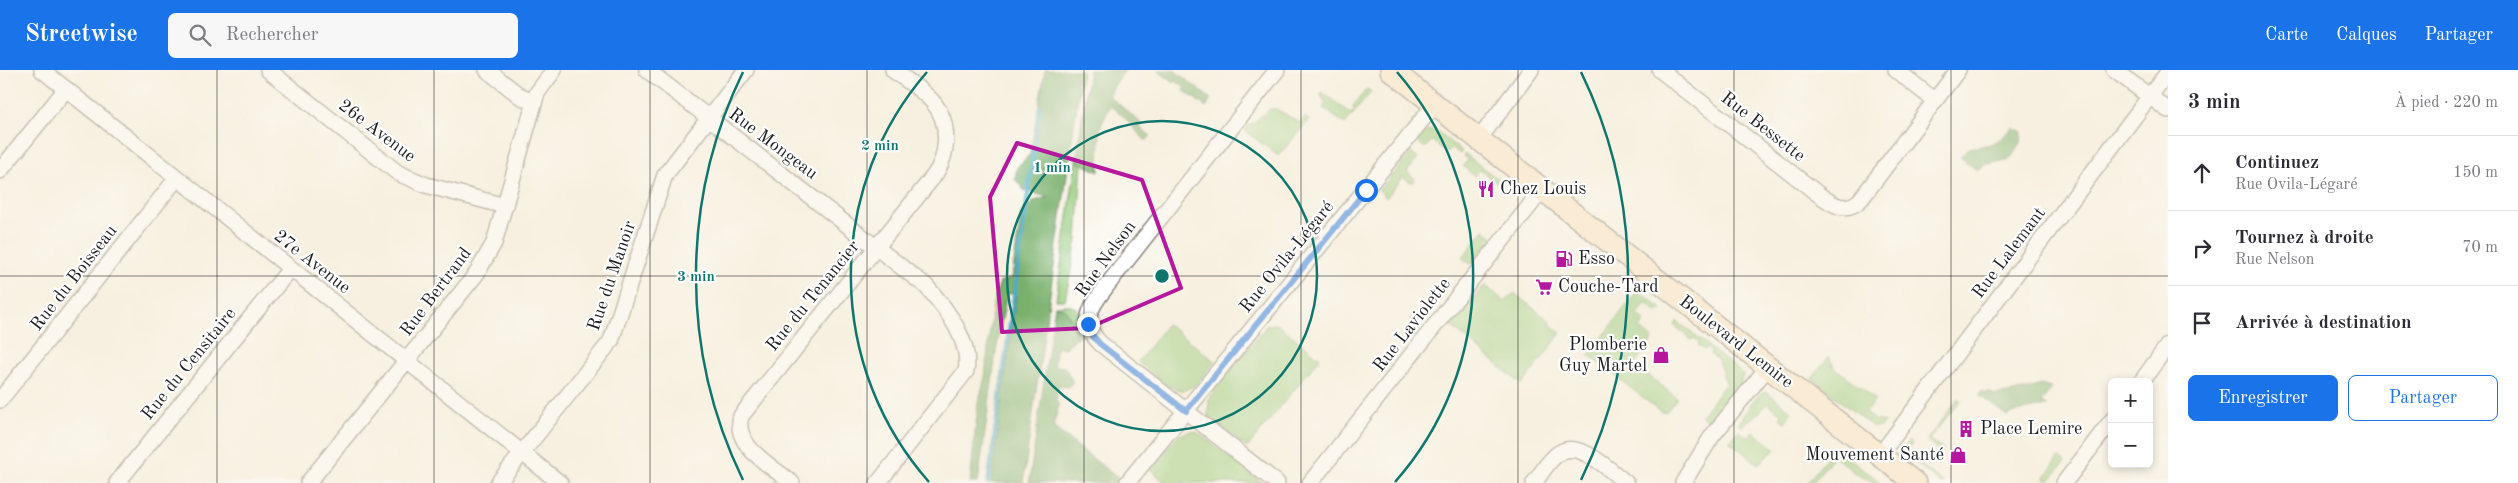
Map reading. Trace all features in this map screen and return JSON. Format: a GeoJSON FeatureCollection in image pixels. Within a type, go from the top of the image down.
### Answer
{"type":"FeatureCollection","features":[{"type":"Feature","properties":{"kind":"main road","name":"Boulevard Lemire"},"geometry":{"type":"LineString","coordinates":[[1391,70],[1915,483]]}},
{"type":"Feature","properties":{"kind":"street","name":"27e Avenue"},"geometry":{"type":"LineString","coordinates":[[42,70],[560,483]]}},
{"type":"Feature","properties":{"kind":"street","name":"26e Avenue"},"geometry":{"type":"LineString","coordinates":[[268,70],[398,173],[426,185],[505,206]]}},
{"type":"Feature","properties":{"kind":"street"},"geometry":{"type":"LineString","coordinates":[[486,70],[520,96],[534,103]]}},
{"type":"Feature","properties":{"kind":"street","name":"Rue Bertrand"},"geometry":{"type":"LineString","coordinates":[[308,483],[477,273],[494,243],[539,88],[554,70]]}},
{"type":"Feature","properties":{"kind":"street","name":"Rue Mongeau"},"geometry":{"type":"LineString","coordinates":[[647,70],[877,248]]}},
{"type":"Feature","properties":{"kind":"street","name":"Rue du Manoir"},"geometry":{"type":"LineString","coordinates":[[498,483],[613,337],[665,175],[746,70]]}},
{"type":"Feature","properties":{"kind":"street"},"geometry":{"type":"LineString","coordinates":[[877,248],[936,173],[946,146],[943,122],[936,105],[893,70]]}},
{"type":"Feature","properties":{"kind":"street","name":"Rue Nelson"},"geometry":{"type":"LineString","coordinates":[[1277,70],[1141,242],[1090,312],[1088,324],[1097,341],[1277,483]]}},
{"type":"Feature","properties":{"kind":"street"},"geometry":{"type":"LineString","coordinates":[[1479,138],[1531,70]]}},
{"type":"Feature","properties":{"kind":"street","name":"Rue Bessette"},"geometry":{"type":"LineString","coordinates":[[1660,70],[1818,194],[1839,207],[1846,208],[1861,199],[1934,100]]}},
{"type":"Feature","properties":{"kind":"street"},"geometry":{"type":"LineString","coordinates":[[1896,70],[1934,100],[1958,70]]}},
{"type":"Feature","properties":{"kind":"street"},"geometry":{"type":"LineString","coordinates":[[2114,70],[2168,110]]}},
{"type":"Feature","properties":{"kind":"street","name":"Rue Lalemant"},"geometry":{"type":"LineString","coordinates":[[1880,455],[2168,72]]}},
{"type":"Feature","properties":{"kind":"street"},"geometry":{"type":"LineString","coordinates":[[0,171],[66,89]]}},
{"type":"Feature","properties":{"kind":"street","name":"Rue Ovila-Légaré"},"geometry":{"type":"LineString","coordinates":[[1127,483],[1435,104]]}},
{"type":"Feature","properties":{"kind":"street","name":"Rue du Boisseau"},"geometry":{"type":"LineString","coordinates":[[0,400],[177,178]]}},
{"type":"Feature","properties":{"kind":"street","name":"Rue Laviolette"},"geometry":{"type":"LineString","coordinates":[[1310,483],[1543,189]]}},
{"type":"Feature","properties":{"kind":"street","name":"Rue du Tenancier"},"geometry":{"type":"LineString","coordinates":[[792,483],[747,446],[738,430],[741,416],[877,248],[926,286],[936,297],[963,340],[968,363],[963,376],[878,483]]}},
{"type":"Feature","properties":{"kind":"street","name":"Rue du Censitaire"},"geometry":{"type":"LineString","coordinates":[[117,483],[290,269]]}},
{"type":"Feature","properties":{"kind":"street"},"geometry":{"type":"LineString","coordinates":[[2144,378],[2168,346]]}},
{"type":"Feature","properties":{"kind":"street"},"geometry":{"type":"LineString","coordinates":[[1683,483],[1712,436],[1768,367]]}},
{"type":"Feature","properties":{"kind":"street"},"geometry":{"type":"LineString","coordinates":[[2064,483],[2110,423]]}},
{"type":"Feature","properties":{"kind":"street"},"geometry":{"type":"LineString","coordinates":[[1534,483],[1556,455],[1572,449],[1583,452],[1626,483]]}},
{"type":"Feature","properties":{"kind":"highlighted area"},"geometry":{"type":"Polygon","coordinates":[[[1017,143],[1142,180],[1181,288],[1088,328],[1002,332],[990,197],[1017,143]]]}},
{"type":"Feature","properties":{"kind":"green space"},"geometry":{"type":"Polygon","coordinates":[[[1045,70],[1082,70],[1023,483],[991,483],[1016,295],[1007,293],[997,346],[978,483],[970,483],[978,403],[985,377],[993,302],[1000,282],[1012,278],[1021,213],[1034,201],[1048,197],[1025,191],[1015,179],[1017,167],[1030,154],[1045,70]]]}},
{"type":"Feature","properties":{"kind":"green space"},"geometry":{"type":"Polygon","coordinates":[[[1089,70],[1125,70],[1108,95],[1140,122],[1141,129],[1151,136],[1146,141],[1121,114],[1110,106],[1100,128],[1099,172],[1076,161],[1089,70]]]}},
{"type":"Feature","properties":{"kind":"green space"},"geometry":{"type":"Polygon","coordinates":[[[1157,70],[1174,70],[1211,99],[1206,107],[1183,90],[1185,88],[1176,81],[1174,83],[1157,70]]]}},
{"type":"Feature","properties":{"kind":"green space"},"geometry":{"type":"Polygon","coordinates":[[[1367,89],[1371,92],[1345,124],[1323,108],[1326,103],[1321,96],[1322,92],[1351,114],[1355,109],[1352,107],[1367,89]]]}},
{"type":"Feature","properties":{"kind":"green space"},"geometry":{"type":"Polygon","coordinates":[[[1270,109],[1276,109],[1300,123],[1305,117],[1309,120],[1278,156],[1242,128],[1250,125],[1270,109]]]}},
{"type":"Feature","properties":{"kind":"green space"},"geometry":{"type":"Polygon","coordinates":[[[2013,127],[2022,132],[2021,143],[2010,159],[1984,165],[1978,171],[1960,157],[1968,148],[1988,145],[1998,140],[2013,127]]]}},
{"type":"Feature","properties":{"kind":"green space"},"geometry":{"type":"Polygon","coordinates":[[[1433,129],[1462,151],[1460,154],[1452,148],[1447,153],[1432,141],[1425,148],[1417,141],[1422,133],[1433,129]]]}},
{"type":"Feature","properties":{"kind":"green space"},"geometry":{"type":"Polygon","coordinates":[[[1411,153],[1418,158],[1407,172],[1415,179],[1412,183],[1403,177],[1386,198],[1379,190],[1411,153]]]}},
{"type":"Feature","properties":{"kind":"green space"},"geometry":{"type":"Polygon","coordinates":[[[1465,154],[1498,179],[1496,182],[1480,170],[1474,176],[1463,166],[1468,160],[1463,156],[1465,154]]]}},
{"type":"Feature","properties":{"kind":"green space"},"geometry":{"type":"Polygon","coordinates":[[[1076,161],[1082,164],[1077,239],[1065,300],[1056,300],[1076,161]]]}},
{"type":"Feature","properties":{"kind":"green space"},"geometry":{"type":"Polygon","coordinates":[[[1484,230],[1495,238],[1471,264],[1462,258],[1484,230]]]}},
{"type":"Feature","properties":{"kind":"green space"},"geometry":{"type":"Polygon","coordinates":[[[1485,285],[1505,302],[1514,293],[1551,322],[1550,324],[1561,333],[1522,385],[1450,325],[1485,285]]]}},
{"type":"Feature","properties":{"kind":"green space"},"geometry":{"type":"Polygon","coordinates":[[[1638,290],[1662,309],[1657,312],[1646,303],[1637,314],[1645,321],[1640,329],[1653,339],[1634,364],[1677,398],[1667,411],[1661,412],[1589,355],[1638,290]]]}},
{"type":"Feature","properties":{"kind":"green space"},"geometry":{"type":"Polygon","coordinates":[[[1068,305],[1078,309],[1081,335],[1076,338],[1074,326],[1055,306],[1068,305]]]}},
{"type":"Feature","properties":{"kind":"green space"},"geometry":{"type":"Polygon","coordinates":[[[1055,306],[1065,309],[1074,326],[1076,338],[1065,348],[1057,347],[1054,366],[1065,367],[1073,382],[1068,387],[1059,386],[1056,401],[1059,405],[1053,427],[1119,479],[1115,483],[1029,483],[1055,306]]]}},
{"type":"Feature","properties":{"kind":"green space"},"geometry":{"type":"Polygon","coordinates":[[[1677,321],[1743,374],[1739,388],[1711,424],[1701,416],[1726,383],[1718,360],[1710,354],[1711,352],[1707,348],[1705,350],[1698,345],[1699,342],[1694,338],[1692,340],[1675,326],[1677,321]]]}},
{"type":"Feature","properties":{"kind":"green space"},"geometry":{"type":"Polygon","coordinates":[[[1167,324],[1215,361],[1196,385],[1183,391],[1167,386],[1138,362],[1167,324]]]}},
{"type":"Feature","properties":{"kind":"green space"},"geometry":{"type":"Polygon","coordinates":[[[1277,324],[1320,358],[1247,448],[1208,416],[1209,397],[1267,325],[1277,324]]]}},
{"type":"Feature","properties":{"kind":"green space"},"geometry":{"type":"Polygon","coordinates":[[[1829,356],[1834,367],[1875,399],[1865,413],[1874,420],[1885,422],[1881,427],[1873,427],[1812,379],[1829,356]]]}},
{"type":"Feature","properties":{"kind":"green space"},"geometry":{"type":"Polygon","coordinates":[[[2040,385],[2052,388],[2041,402],[2047,406],[2007,416],[1979,395],[1982,391],[1986,394],[1988,391],[1995,395],[2026,390],[2040,385]]]}},
{"type":"Feature","properties":{"kind":"green space"},"geometry":{"type":"Polygon","coordinates":[[[1767,392],[1792,412],[1785,422],[1780,418],[1782,414],[1767,403],[1756,416],[1741,427],[1738,424],[1753,401],[1756,397],[1767,392]]]}},
{"type":"Feature","properties":{"kind":"green space"},"geometry":{"type":"Polygon","coordinates":[[[1958,399],[1961,400],[1929,439],[1943,450],[1941,453],[1927,441],[1958,399]]]}},
{"type":"Feature","properties":{"kind":"green space"},"geometry":{"type":"Polygon","coordinates":[[[1191,431],[1197,432],[1263,483],[1166,483],[1150,469],[1177,436],[1191,431]]]}},
{"type":"Feature","properties":{"kind":"green space"},"geometry":{"type":"Polygon","coordinates":[[[1738,431],[1748,437],[1753,432],[1776,449],[1758,464],[1729,441],[1738,431]]]}},
{"type":"Feature","properties":{"kind":"green space"},"geometry":{"type":"Polygon","coordinates":[[[1909,441],[1912,444],[1908,450],[1911,455],[1915,451],[1920,464],[1944,483],[1940,483],[1904,453],[1909,441]]]}},
{"type":"Feature","properties":{"kind":"green space"},"geometry":{"type":"Polygon","coordinates":[[[1835,447],[1879,481],[1876,483],[1856,474],[1834,456],[1812,483],[1807,483],[1835,447]]]}},
{"type":"Feature","properties":{"kind":"green space"},"geometry":{"type":"Polygon","coordinates":[[[2059,457],[2065,462],[2049,482],[2044,478],[2059,457]]]}},
{"type":"Feature","properties":{"kind":"waterway"},"geometry":{"type":"LineString","coordinates":[[988,483],[1040,106]]}},
{"type":"Feature","properties":{"kind":"place","name":"Chez Louis"},"geometry":{"type":"Point","coordinates":[1486,189]}},
{"type":"Feature","properties":{"kind":"place","name":"Esso"},"geometry":{"type":"Point","coordinates":[1564,259]}},
{"type":"Feature","properties":{"kind":"place","name":"Couche-Tard"},"geometry":{"type":"Point","coordinates":[1544,287]}},
{"type":"Feature","properties":{"kind":"place","name":"Plomberie Guy Martel"},"geometry":{"type":"Point","coordinates":[1661,355]}},
{"type":"Feature","properties":{"kind":"place","name":"Place Lemire"},"geometry":{"type":"Point","coordinates":[1966,429]}},
{"type":"Feature","properties":{"kind":"place","name":"Mouvement Santé"},"geometry":{"type":"Point","coordinates":[1958,455]}},
{"type":"Feature","properties":{"kind":"route"},"geometry":{"type":"LineString","coordinates":[[1088,324],[1092,335],[1100,344],[1186,411],[1366,190]]}}]}
